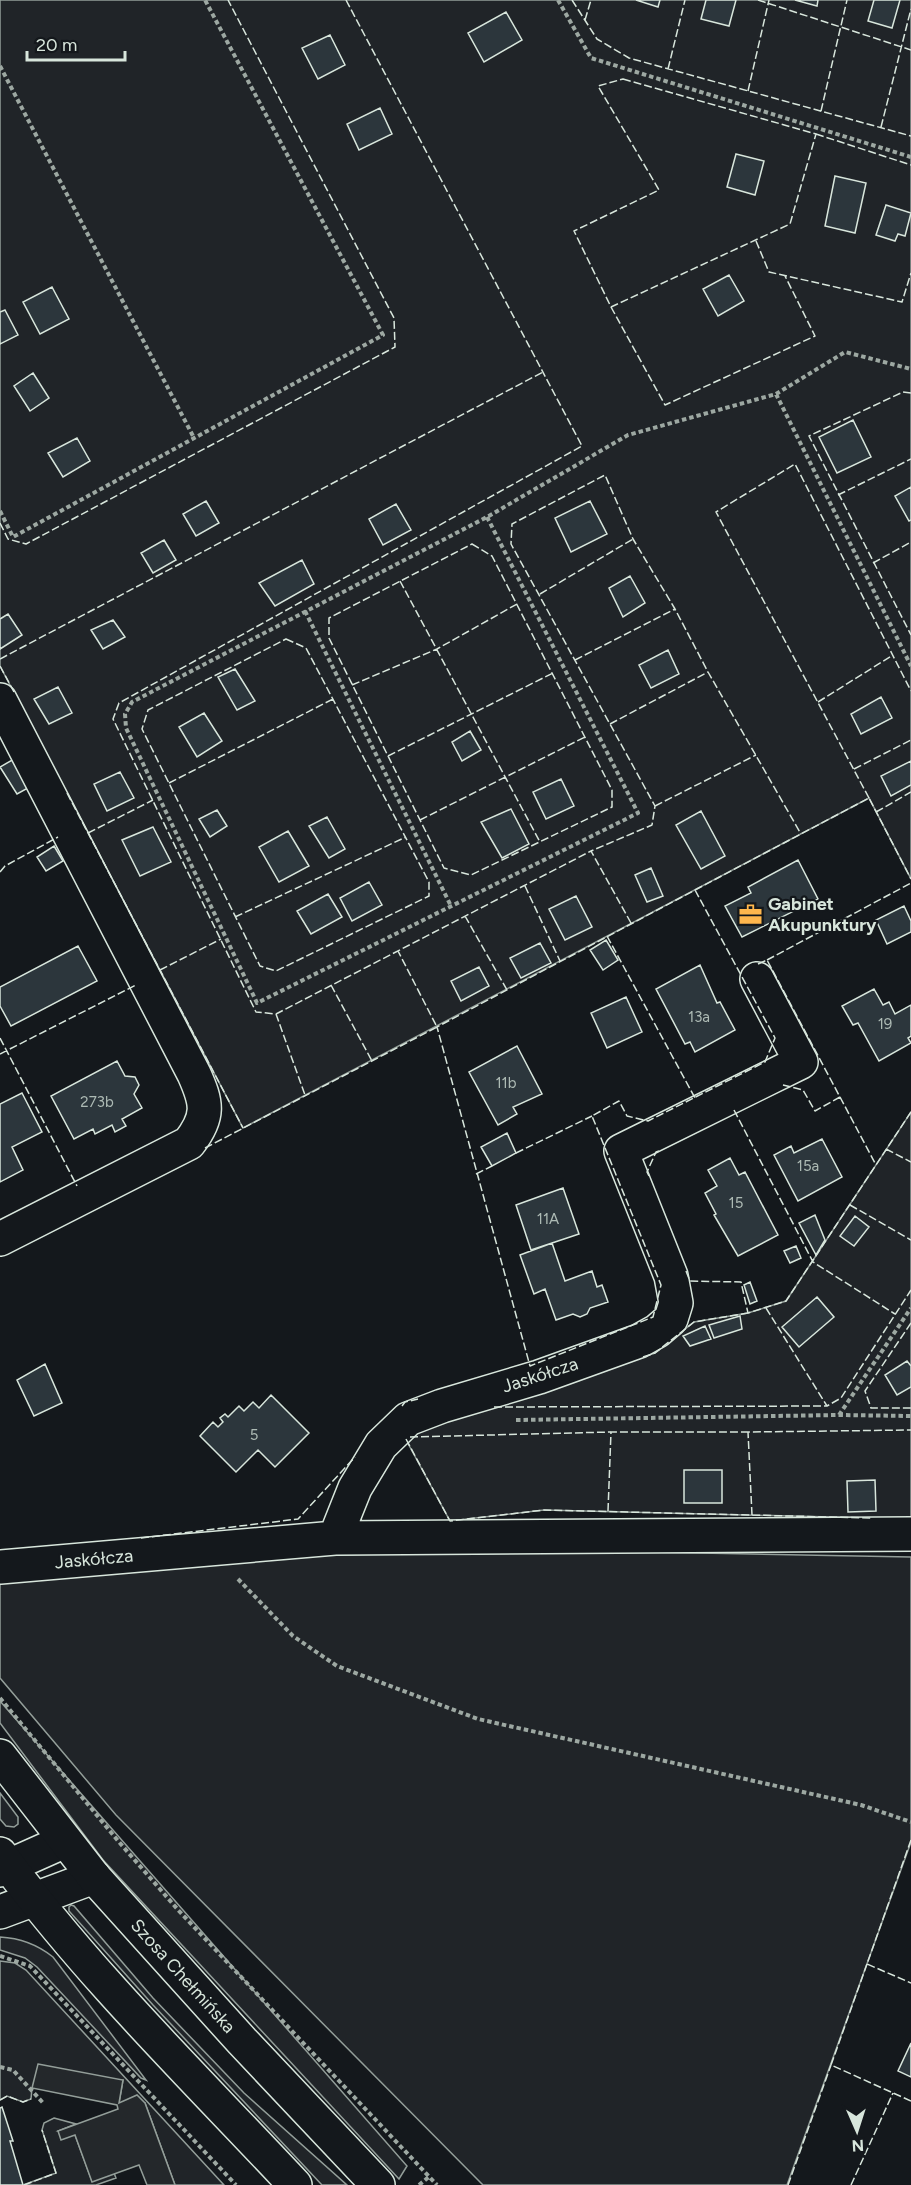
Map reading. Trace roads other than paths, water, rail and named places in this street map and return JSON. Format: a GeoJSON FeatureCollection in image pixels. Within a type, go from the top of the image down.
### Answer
{"type":"FeatureCollection","features":[{"type":"Feature","properties":{"kind":"street"},"geometry":{"type":"LineString","coordinates":[[0,700],[204,1096],[204,1114],[198,1131],[189,1143],[0,1239]]}},
{"type":"Feature","properties":{"kind":"street","name":"Jaskółcza"},"geometry":{"type":"LineString","coordinates":[[0,1567],[334,1538],[355,1488],[381,1445],[408,1419],[442,1406],[539,1377],[639,1341],[657,1331],[671,1319],[676,1303],[671,1276],[621,1151],[801,1062],[756,979]]}},
{"type":"Feature","properties":{"kind":"street"},"geometry":{"type":"LineString","coordinates":[[334,1538],[911,1534]]}},
{"type":"Feature","properties":{"kind":"street","name":"Szosa Chełmińska"},"geometry":{"type":"LineString","coordinates":[[0,1756],[94,1877],[204,2000],[378,2185]]}},
{"type":"Feature","properties":{"kind":"street"},"geometry":{"type":"LineString","coordinates":[[65,1841],[3,1863],[134,2014],[295,2185]]}},
{"type":"Feature","properties":{"kind":"street"},"geometry":{"type":"LineString","coordinates":[[0,1912],[94,1877]]}},
{"type":"Feature","properties":{"kind":"place","name":"Gabinet Akupunktury"},"geometry":{"type":"Point","coordinates":[750,914]}}]}
